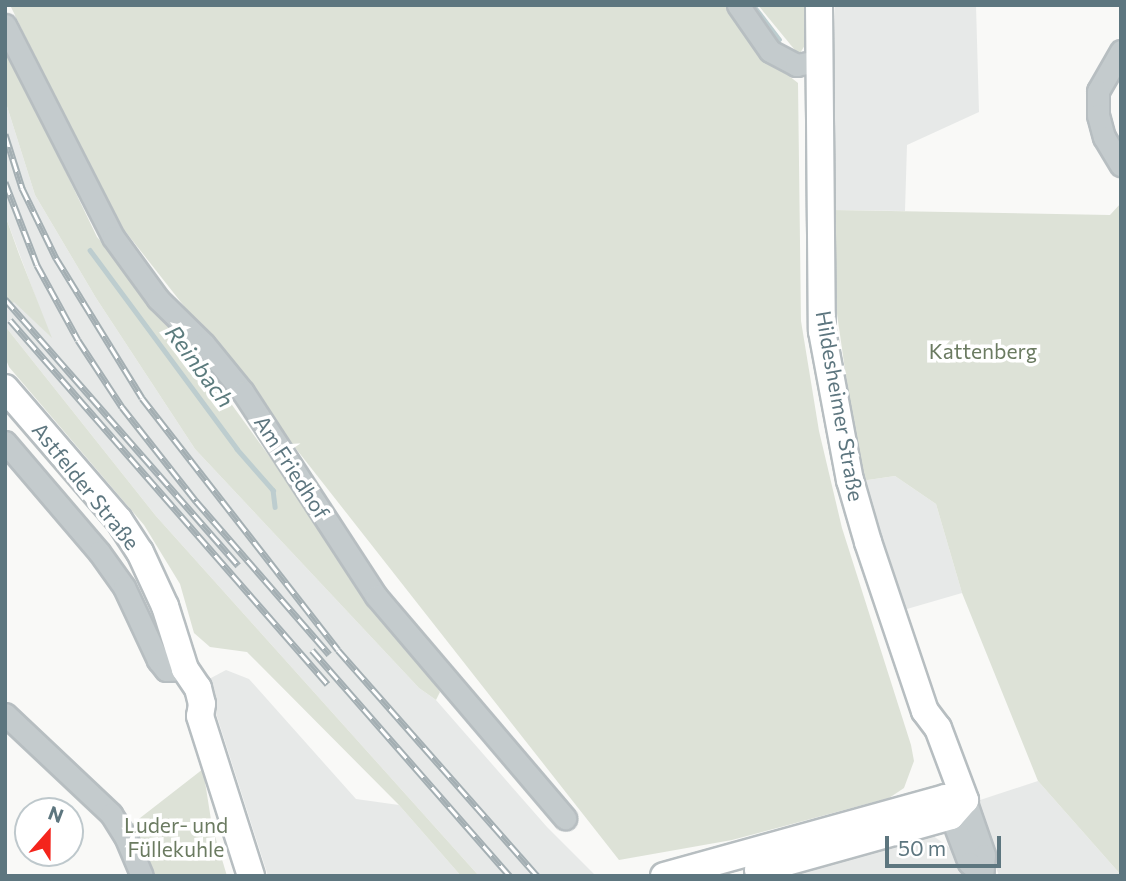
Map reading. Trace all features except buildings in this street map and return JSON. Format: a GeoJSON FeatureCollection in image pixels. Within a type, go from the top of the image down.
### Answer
{"type":"FeatureCollection","features":[{"type":"Feature","properties":{"kind":"main road","name":"Hildesheimer Straße"},"geometry":{"type":"LineString","coordinates":[[819,5],[822,331],[850,480],[925,711],[924,731],[954,805]]}},
{"type":"Feature","properties":{"kind":"main road","name":"Astfelder Straße"},"geometry":{"type":"LineString","coordinates":[[5,388],[119,520],[140,552],[165,606],[184,669],[188,708],[200,716],[251,876]]}},
{"type":"Feature","properties":{"kind":"main road"},"geometry":{"type":"LineString","coordinates":[[664,876],[954,805]]}},
{"type":"Feature","properties":{"kind":"main road"},"geometry":{"type":"LineString","coordinates":[[736,876],[954,805]]}},
{"type":"Feature","properties":{"kind":"street"},"geometry":{"type":"LineString","coordinates":[[738,5],[771,51],[796,65],[819,61]]}},
{"type":"Feature","properties":{"kind":"street","name":"Am Friedhof"},"geometry":{"type":"LineString","coordinates":[[5,25],[113,237],[158,299],[204,344],[243,392],[376,596],[565,818]]}},
{"type":"Feature","properties":{"kind":"street"},"geometry":{"type":"LineString","coordinates":[[1121,51],[1098,91],[1098,115],[1104,138],[1121,165]]}},
{"type":"Feature","properties":{"kind":"street"},"geometry":{"type":"LineString","coordinates":[[5,442],[99,552],[118,579],[158,660],[166,670],[184,669]]}},
{"type":"Feature","properties":{"kind":"street"},"geometry":{"type":"LineString","coordinates":[[5,714],[111,814],[125,836],[142,876]]}},
{"type":"Feature","properties":{"kind":"street","name":"Hildesheimer Straße"},"geometry":{"type":"LineString","coordinates":[[954,805],[969,863],[982,875]]}},
{"type":"Feature","properties":{"kind":"shaded area"},"geometry":{"type":"Polygon","coordinates":[[[835,5],[976,5],[979,112],[907,145],[905,211],[833,210],[835,5]]]}},
{"type":"Feature","properties":{"kind":"shaded area"},"geometry":{"type":"Polygon","coordinates":[[[5,100],[35,195],[96,298],[195,449],[419,688],[436,700],[547,827],[596,876],[479,876],[156,516],[5,326],[5,289],[50,336],[5,215],[5,100]]]}},
{"type":"Feature","properties":{"kind":"shaded area"},"geometry":{"type":"Polygon","coordinates":[[[895,476],[936,504],[962,593],[900,611],[861,481],[895,476]]]}},
{"type":"Feature","properties":{"kind":"shaded area"},"geometry":{"type":"Polygon","coordinates":[[[226,670],[249,679],[356,799],[399,805],[461,876],[268,876],[212,701],[211,678],[226,670]]]}},
{"type":"Feature","properties":{"kind":"shaded area"},"geometry":{"type":"Polygon","coordinates":[[[1038,781],[1121,876],[999,876],[974,802],[1038,781]]]}},
{"type":"Feature","properties":{"kind":"shaded area"},"geometry":{"type":"Polygon","coordinates":[[[926,831],[959,854],[966,876],[756,876],[926,831]]]}},
{"type":"Feature","properties":{"kind":"green space"},"geometry":{"type":"Polygon","coordinates":[[[10,5],[725,5],[756,50],[798,83],[801,321],[819,431],[842,528],[911,745],[914,761],[904,788],[889,798],[732,840],[619,860],[114,217],[10,5]]]}},
{"type":"Feature","properties":{"kind":"green space"},"geometry":{"type":"Polygon","coordinates":[[[758,5],[804,5],[805,45],[799,55],[758,5]]]}},
{"type":"Feature","properties":{"kind":"green space"},"geometry":{"type":"Polygon","coordinates":[[[5,46],[97,237],[156,300],[440,692],[436,700],[419,688],[195,449],[96,298],[35,195],[5,100],[5,46]]]}},
{"type":"Feature","properties":{"kind":"green space","name":"Kattenberg"},"geometry":{"type":"Polygon","coordinates":[[[1121,203],[1121,875],[1038,781],[962,593],[936,504],[895,476],[861,481],[837,314],[833,210],[1110,215],[1121,203]]]}},
{"type":"Feature","properties":{"kind":"green space"},"geometry":{"type":"Polygon","coordinates":[[[5,215],[52,338],[14,302],[5,309],[5,215]]]}},
{"type":"Feature","properties":{"kind":"green space"},"geometry":{"type":"Polygon","coordinates":[[[5,326],[156,516],[479,876],[461,876],[399,805],[247,652],[210,647],[194,633],[180,584],[144,525],[9,367],[5,357],[5,326]]]}},
{"type":"Feature","properties":{"kind":"green space","name":"Luder- und Füllekuhle"},"geometry":{"type":"Polygon","coordinates":[[[203,769],[212,826],[227,876],[154,876],[131,825],[203,769]]]}},
{"type":"Feature","properties":{"kind":"waterway"},"geometry":{"type":"LineString","coordinates":[[753,5],[779,39]]}},
{"type":"Feature","properties":{"kind":"waterway","name":"Reinbach"},"geometry":{"type":"LineString","coordinates":[[90,250],[237,449],[273,490],[275,507]]}},
{"type":"Feature","properties":{"kind":"railway"},"geometry":{"type":"LineString","coordinates":[[5,134],[22,188],[56,258],[142,398],[338,650],[537,876]]}},
{"type":"Feature","properties":{"kind":"railway"},"geometry":{"type":"LineString","coordinates":[[5,182],[37,265],[78,340],[122,407],[196,501],[329,654]]}},
{"type":"Feature","properties":{"kind":"railway"},"geometry":{"type":"LineString","coordinates":[[5,299],[238,565]]}},
{"type":"Feature","properties":{"kind":"railway"},"geometry":{"type":"LineString","coordinates":[[10,320],[328,684]]}},
{"type":"Feature","properties":{"kind":"railway"},"geometry":{"type":"LineString","coordinates":[[312,650],[510,876]]}}]}
